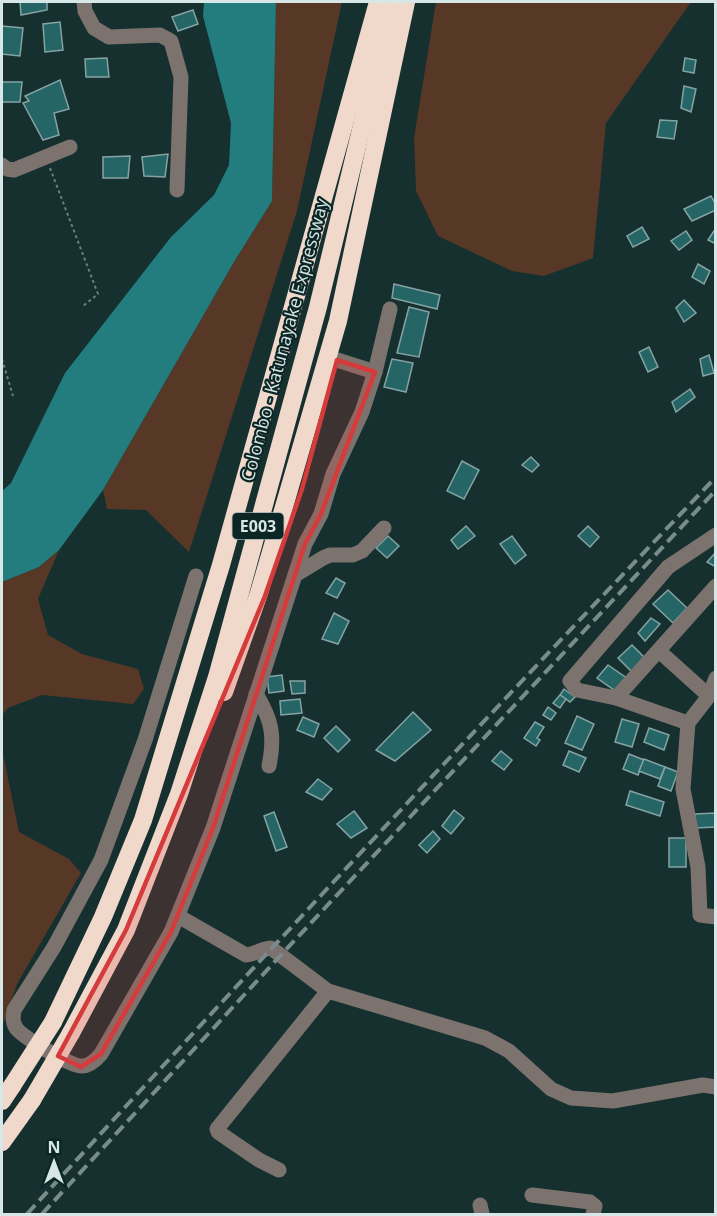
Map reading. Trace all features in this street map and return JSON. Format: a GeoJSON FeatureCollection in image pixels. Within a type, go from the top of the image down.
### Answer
{"type":"FeatureCollection","features":[{"type":"Feature","properties":{"kind":"highway","name":"Colombo - Katunayake Expressway"},"geometry":{"type":"LineString","coordinates":[[2,1101],[53,1022],[103,917],[143,820],[221,565],[378,2]]}},
{"type":"Feature","properties":{"kind":"highway","name":"Colombo - Katunayake Expressway"},"geometry":{"type":"LineString","coordinates":[[2,1142],[32,1100],[126,930],[175,805],[217,677],[318,307],[392,2]]}},
{"type":"Feature","properties":{"kind":"highway"},"geometry":{"type":"LineString","coordinates":[[193,751],[230,651],[326,318],[399,2]]}},
{"type":"Feature","properties":{"kind":"highway"},"geometry":{"type":"LineString","coordinates":[[175,805],[215,717],[259,593],[338,321],[406,2]]}},
{"type":"Feature","properties":{"kind":"highway"},"geometry":{"type":"LineString","coordinates":[[226,687],[265,596],[302,489],[337,360],[401,80],[411,2]]}},
{"type":"Feature","properties":{"kind":"street"},"geometry":{"type":"LineString","coordinates":[[84,2],[85,11],[94,27],[109,37],[160,35],[171,41],[181,77],[177,190]]}},
{"type":"Feature","properties":{"kind":"street"},"geometry":{"type":"LineString","coordinates":[[2,165],[14,170],[70,147]]}},
{"type":"Feature","properties":{"kind":"street"},"geometry":{"type":"LineString","coordinates":[[196,576],[145,740],[101,860],[12,1019],[15,1026],[27,1038],[71,1064],[81,1067],[92,1063],[102,1054],[178,916],[213,828],[305,544],[321,514],[333,474],[362,412],[375,372],[390,309]]}},
{"type":"Feature","properties":{"kind":"street"},"geometry":{"type":"LineString","coordinates":[[337,360],[375,372]]}},
{"type":"Feature","properties":{"kind":"street"},"geometry":{"type":"LineString","coordinates":[[295,575],[330,555],[354,555],[362,551],[384,528]]}},
{"type":"Feature","properties":{"kind":"street"},"geometry":{"type":"LineString","coordinates":[[688,723],[616,698],[578,690],[570,681],[668,567],[716,535]]}},
{"type":"Feature","properties":{"kind":"street"},"geometry":{"type":"LineString","coordinates":[[616,698],[716,586]]}},
{"type":"Feature","properties":{"kind":"street"},"geometry":{"type":"LineString","coordinates":[[659,651],[709,696]]}},
{"type":"Feature","properties":{"kind":"street"},"geometry":{"type":"LineString","coordinates":[[716,678],[709,696],[688,723],[683,789],[698,867],[700,915],[716,917]]}},
{"type":"Feature","properties":{"kind":"street"},"geometry":{"type":"LineString","coordinates":[[256,694],[265,709],[271,727],[273,747],[268,766]]}},
{"type":"Feature","properties":{"kind":"street"},"geometry":{"type":"LineString","coordinates":[[178,916],[246,955],[271,948],[328,991],[485,1038],[508,1051],[551,1089],[571,1098],[613,1101],[703,1085],[716,1087]]}},
{"type":"Feature","properties":{"kind":"street"},"geometry":{"type":"LineString","coordinates":[[279,1170],[259,1160],[218,1132],[217,1129],[328,991]]}},
{"type":"Feature","properties":{"kind":"street"},"geometry":{"type":"LineString","coordinates":[[532,1195],[590,1202],[595,1206],[593,1215]]}},
{"type":"Feature","properties":{"kind":"path"},"geometry":{"type":"LineString","coordinates":[[46,157],[98,294],[83,306]]}},
{"type":"Feature","properties":{"kind":"path"},"geometry":{"type":"LineString","coordinates":[[2,359],[14,396]]}},
{"type":"Feature","properties":{"kind":"highlighted area"},"geometry":{"type":"Polygon","coordinates":[[[337,360],[375,372],[321,514],[305,544],[213,828],[171,932],[101,1054],[81,1067],[58,1056],[126,930],[265,596],[302,489],[337,360]]]}},
{"type":"Feature","properties":{"kind":"shaded area"},"geometry":{"type":"Polygon","coordinates":[[[276,2],[342,2],[297,211],[189,552],[146,510],[107,509],[103,490],[234,262],[272,201],[276,2]]]}},
{"type":"Feature","properties":{"kind":"shaded area"},"geometry":{"type":"Polygon","coordinates":[[[436,2],[691,2],[606,123],[593,258],[544,276],[512,271],[438,236],[416,191],[414,138],[436,2]]]}},
{"type":"Feature","properties":{"kind":"shaded area"},"geometry":{"type":"Polygon","coordinates":[[[59,550],[38,599],[48,635],[82,654],[138,669],[144,689],[133,704],[42,695],[8,708],[2,715],[2,582],[39,567],[59,550]]]}},
{"type":"Feature","properties":{"kind":"shaded area"},"geometry":{"type":"Polygon","coordinates":[[[2,749],[19,832],[69,859],[81,873],[17,984],[2,1027],[2,749]]]}},
{"type":"Feature","properties":{"kind":"water"},"geometry":{"type":"Polygon","coordinates":[[[204,2],[276,2],[272,201],[234,262],[103,490],[59,550],[39,567],[2,582],[2,491],[11,483],[65,373],[171,237],[214,195],[229,165],[231,123],[203,16],[204,2]]]}},
{"type":"Feature","properties":{"kind":"building"},"geometry":{"type":"Polygon","coordinates":[[[20,2],[47,2],[47,10],[21,15],[20,2]]]}},
{"type":"Feature","properties":{"kind":"building"},"geometry":{"type":"Polygon","coordinates":[[[193,10],[198,24],[178,31],[172,17],[193,10]]]}},
{"type":"Feature","properties":{"kind":"building"},"geometry":{"type":"Polygon","coordinates":[[[60,22],[63,50],[45,52],[43,24],[60,22]]]}},
{"type":"Feature","properties":{"kind":"building"},"geometry":{"type":"Polygon","coordinates":[[[2,26],[23,28],[20,56],[2,54],[2,26]]]}},
{"type":"Feature","properties":{"kind":"building"},"geometry":{"type":"Polygon","coordinates":[[[107,58],[109,77],[86,77],[85,59],[107,58]]]}},
{"type":"Feature","properties":{"kind":"building"},"geometry":{"type":"Polygon","coordinates":[[[685,58],[696,60],[694,73],[683,71],[685,58]]]}},
{"type":"Feature","properties":{"kind":"building"},"geometry":{"type":"Polygon","coordinates":[[[60,80],[69,109],[54,113],[59,135],[43,140],[23,103],[29,101],[25,96],[60,80]]]}},
{"type":"Feature","properties":{"kind":"building"},"geometry":{"type":"Polygon","coordinates":[[[2,82],[22,82],[20,102],[2,102],[2,82]]]}},
{"type":"Feature","properties":{"kind":"building"},"geometry":{"type":"Polygon","coordinates":[[[684,86],[696,89],[691,112],[681,108],[684,86]]]}},
{"type":"Feature","properties":{"kind":"building"},"geometry":{"type":"Polygon","coordinates":[[[660,120],[677,121],[674,139],[657,137],[660,120]]]}},
{"type":"Feature","properties":{"kind":"building"},"geometry":{"type":"Polygon","coordinates":[[[168,154],[165,177],[144,176],[142,157],[168,154]]]}},
{"type":"Feature","properties":{"kind":"building"},"geometry":{"type":"Polygon","coordinates":[[[130,156],[128,178],[103,178],[103,157],[130,156]]]}},
{"type":"Feature","properties":{"kind":"building"},"geometry":{"type":"Polygon","coordinates":[[[711,196],[716,210],[692,221],[684,209],[711,196]]]}},
{"type":"Feature","properties":{"kind":"building"},"geometry":{"type":"Polygon","coordinates":[[[642,227],[649,239],[633,247],[627,236],[642,227]]]}},
{"type":"Feature","properties":{"kind":"building"},"geometry":{"type":"Polygon","coordinates":[[[716,228],[716,244],[708,240],[716,228]]]}},
{"type":"Feature","properties":{"kind":"building"},"geometry":{"type":"Polygon","coordinates":[[[686,231],[692,240],[679,250],[671,241],[686,231]]]}},
{"type":"Feature","properties":{"kind":"building"},"geometry":{"type":"Polygon","coordinates":[[[698,264],[710,271],[704,284],[692,277],[698,264]]]}},
{"type":"Feature","properties":{"kind":"building"},"geometry":{"type":"Polygon","coordinates":[[[394,284],[440,295],[437,309],[392,298],[394,284]]]}},
{"type":"Feature","properties":{"kind":"building"},"geometry":{"type":"Polygon","coordinates":[[[684,300],[696,313],[684,322],[676,308],[684,300]]]}},
{"type":"Feature","properties":{"kind":"building"},"geometry":{"type":"Polygon","coordinates":[[[409,307],[429,312],[419,357],[397,353],[409,307]]]}},
{"type":"Feature","properties":{"kind":"building"},"geometry":{"type":"Polygon","coordinates":[[[649,347],[658,367],[648,372],[639,352],[649,347]]]}},
{"type":"Feature","properties":{"kind":"building"},"geometry":{"type":"Polygon","coordinates":[[[709,355],[714,373],[703,376],[700,359],[709,355]]]}},
{"type":"Feature","properties":{"kind":"building"},"geometry":{"type":"Polygon","coordinates":[[[392,359],[413,363],[406,392],[384,387],[392,359]]]}},
{"type":"Feature","properties":{"kind":"building"},"geometry":{"type":"Polygon","coordinates":[[[690,389],[695,397],[676,412],[672,402],[690,389]]]}},
{"type":"Feature","properties":{"kind":"building"},"geometry":{"type":"Polygon","coordinates":[[[531,457],[539,465],[532,472],[522,465],[531,457]]]}},
{"type":"Feature","properties":{"kind":"building"},"geometry":{"type":"Polygon","coordinates":[[[462,461],[479,470],[464,499],[447,491],[462,461]]]}},
{"type":"Feature","properties":{"kind":"building"},"geometry":{"type":"Polygon","coordinates":[[[466,526],[475,536],[458,549],[451,540],[466,526]]]}},
{"type":"Feature","properties":{"kind":"building"},"geometry":{"type":"Polygon","coordinates":[[[588,526],[599,537],[590,547],[578,536],[588,526]]]}},
{"type":"Feature","properties":{"kind":"building"},"geometry":{"type":"Polygon","coordinates":[[[388,536],[399,546],[387,558],[376,548],[388,536]]]}},
{"type":"Feature","properties":{"kind":"building"},"geometry":{"type":"Polygon","coordinates":[[[512,536],[526,555],[515,564],[500,544],[512,536]]]}},
{"type":"Feature","properties":{"kind":"building"},"geometry":{"type":"Polygon","coordinates":[[[716,552],[716,567],[707,562],[716,552]]]}},
{"type":"Feature","properties":{"kind":"building"},"geometry":{"type":"Polygon","coordinates":[[[336,578],[345,583],[337,598],[326,593],[336,578]]]}},
{"type":"Feature","properties":{"kind":"building"},"geometry":{"type":"Polygon","coordinates":[[[668,590],[687,608],[673,623],[653,604],[668,590]]]}},
{"type":"Feature","properties":{"kind":"building"},"geometry":{"type":"Polygon","coordinates":[[[334,613],[349,621],[338,644],[322,639],[334,613]]]}},
{"type":"Feature","properties":{"kind":"building"},"geometry":{"type":"Polygon","coordinates":[[[651,618],[660,624],[645,641],[638,633],[651,618]]]}},
{"type":"Feature","properties":{"kind":"building"},"geometry":{"type":"Polygon","coordinates":[[[632,645],[646,659],[633,673],[618,658],[632,645]]]}},
{"type":"Feature","properties":{"kind":"building"},"geometry":{"type":"Polygon","coordinates":[[[608,665],[628,679],[617,692],[597,678],[608,665]]]}},
{"type":"Feature","properties":{"kind":"building"},"geometry":{"type":"Polygon","coordinates":[[[282,675],[284,691],[269,693],[267,677],[282,675]]]}},
{"type":"Feature","properties":{"kind":"building"},"geometry":{"type":"Polygon","coordinates":[[[290,681],[305,681],[305,693],[292,694],[290,681]]]}},
{"type":"Feature","properties":{"kind":"building"},"geometry":{"type":"Polygon","coordinates":[[[564,689],[575,697],[570,702],[560,695],[564,689]]]}},
{"type":"Feature","properties":{"kind":"building"},"geometry":{"type":"Polygon","coordinates":[[[560,695],[566,699],[560,708],[553,703],[560,695]]]}},
{"type":"Feature","properties":{"kind":"building"},"geometry":{"type":"Polygon","coordinates":[[[300,699],[302,713],[281,715],[280,701],[300,699]]]}},
{"type":"Feature","properties":{"kind":"building"},"geometry":{"type":"Polygon","coordinates":[[[548,707],[556,713],[551,720],[543,715],[548,707]]]}},
{"type":"Feature","properties":{"kind":"building"},"geometry":{"type":"Polygon","coordinates":[[[413,712],[431,730],[395,761],[376,750],[413,712]]]}},
{"type":"Feature","properties":{"kind":"building"},"geometry":{"type":"Polygon","coordinates":[[[577,716],[594,724],[582,750],[565,743],[577,716]]]}},
{"type":"Feature","properties":{"kind":"building"},"geometry":{"type":"Polygon","coordinates":[[[303,717],[319,724],[314,737],[297,730],[303,717]]]}},
{"type":"Feature","properties":{"kind":"building"},"geometry":{"type":"Polygon","coordinates":[[[622,719],[639,724],[632,747],[615,742],[622,719]]]}},
{"type":"Feature","properties":{"kind":"building"},"geometry":{"type":"Polygon","coordinates":[[[535,722],[544,727],[537,738],[540,740],[536,746],[524,738],[535,722]]]}},
{"type":"Feature","properties":{"kind":"building"},"geometry":{"type":"Polygon","coordinates":[[[336,726],[350,740],[338,752],[324,738],[336,726]]]}},
{"type":"Feature","properties":{"kind":"building"},"geometry":{"type":"Polygon","coordinates":[[[649,728],[669,735],[664,750],[644,742],[649,728]]]}},
{"type":"Feature","properties":{"kind":"building"},"geometry":{"type":"Polygon","coordinates":[[[501,751],[512,760],[504,770],[492,761],[501,751]]]}},
{"type":"Feature","properties":{"kind":"building"},"geometry":{"type":"Polygon","coordinates":[[[569,751],[586,758],[579,772],[563,765],[569,751]]]}},
{"type":"Feature","properties":{"kind":"building"},"geometry":{"type":"Polygon","coordinates":[[[629,754],[644,760],[638,775],[623,769],[629,754]]]}},
{"type":"Feature","properties":{"kind":"building"},"geometry":{"type":"Polygon","coordinates":[[[644,759],[665,767],[660,779],[639,771],[644,759]]]}},
{"type":"Feature","properties":{"kind":"building"},"geometry":{"type":"Polygon","coordinates":[[[665,767],[678,772],[671,791],[658,786],[665,767]]]}},
{"type":"Feature","properties":{"kind":"building"},"geometry":{"type":"Polygon","coordinates":[[[318,779],[332,789],[322,800],[306,792],[318,779]]]}},
{"type":"Feature","properties":{"kind":"building"},"geometry":{"type":"Polygon","coordinates":[[[630,791],[664,802],[660,816],[626,805],[630,791]]]}},
{"type":"Feature","properties":{"kind":"building"},"geometry":{"type":"Polygon","coordinates":[[[454,810],[464,818],[451,834],[442,826],[454,810]]]}},
{"type":"Feature","properties":{"kind":"building"},"geometry":{"type":"Polygon","coordinates":[[[354,811],[367,828],[351,838],[337,824],[354,811]]]}},
{"type":"Feature","properties":{"kind":"building"},"geometry":{"type":"Polygon","coordinates":[[[274,812],[287,847],[276,851],[264,816],[274,812]]]}},
{"type":"Feature","properties":{"kind":"building"},"geometry":{"type":"Polygon","coordinates":[[[715,813],[716,827],[695,828],[695,814],[715,813]]]}},
{"type":"Feature","properties":{"kind":"building"},"geometry":{"type":"Polygon","coordinates":[[[433,831],[440,839],[427,853],[419,845],[433,831]]]}},
{"type":"Feature","properties":{"kind":"building"},"geometry":{"type":"Polygon","coordinates":[[[669,838],[686,838],[686,867],[669,867],[669,838]]]}},
{"type":"Feature","properties":{"kind":"railway"},"geometry":{"type":"LineString","coordinates":[[27,1214],[369,844],[716,477]]}},
{"type":"Feature","properties":{"kind":"railway"},"geometry":{"type":"LineString","coordinates":[[42,1214],[716,490]]}}]}
